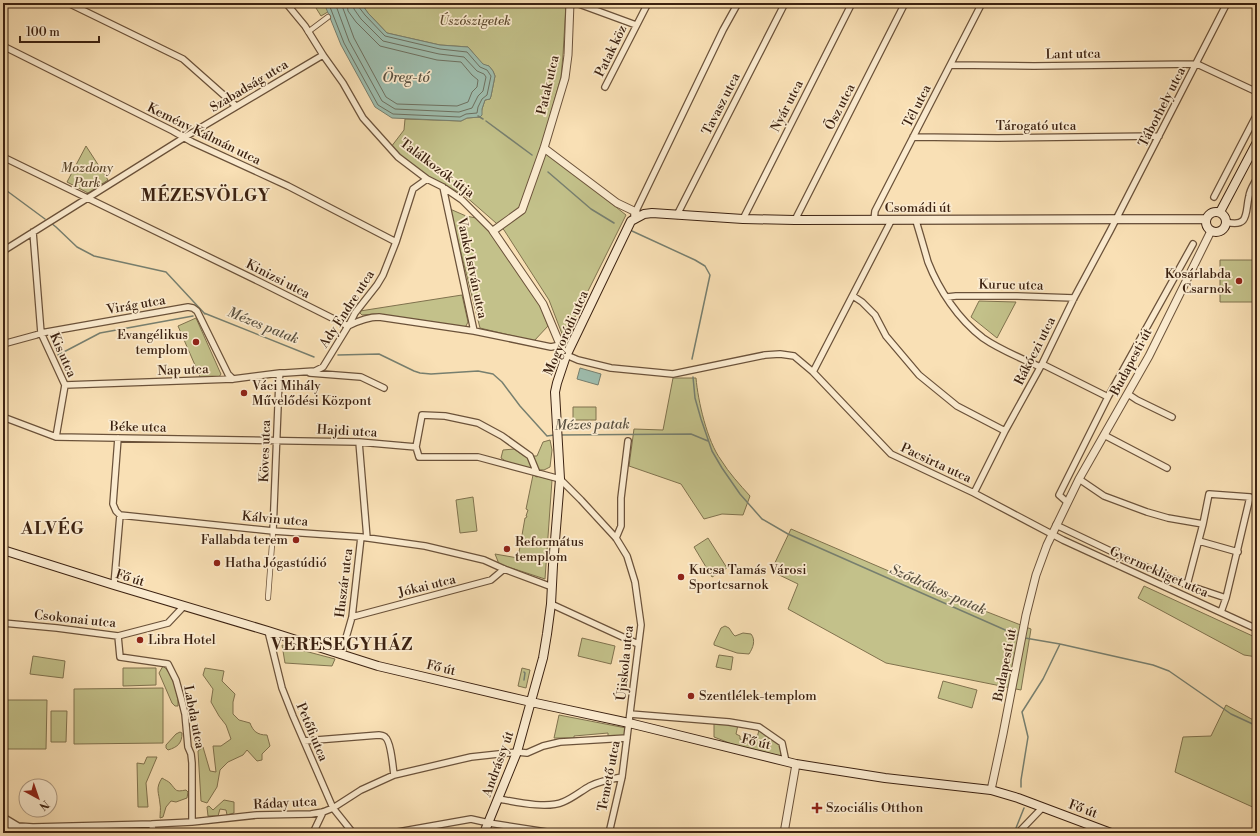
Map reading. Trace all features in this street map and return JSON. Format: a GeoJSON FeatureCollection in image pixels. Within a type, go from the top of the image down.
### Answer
{"type":"FeatureCollection","features":[{"type":"Feature","properties":{"kind":"main road"},"geometry":{"type":"LineString","coordinates":[[1220,212],[1257,142]]}},
{"type":"Feature","properties":{"kind":"main road"},"geometry":{"type":"LineString","coordinates":[[1211,212],[1220,212],[1224,216],[1226,222],[1225,226],[1221,230],[1214,232],[1211,231],[1206,226],[1207,216],[1211,212]]}},
{"type":"Feature","properties":{"kind":"main road","name":"Csomádi út"},"geometry":{"type":"LineString","coordinates":[[632,220],[640,213],[742,219],[795,220],[916,221],[1206,219]]}},
{"type":"Feature","properties":{"kind":"main road","name":"Mogyoródi utca"},"geometry":{"type":"LineString","coordinates":[[531,702],[543,658],[551,604],[560,479],[556,383],[565,355],[632,220]]}},
{"type":"Feature","properties":{"kind":"main road","name":"Fő út"},"geometry":{"type":"LineString","coordinates":[[3,550],[114,586],[268,631],[378,666],[531,702],[629,718],[786,762],[885,778],[991,790],[1043,808],[1093,830],[1111,833]]}},
{"type":"Feature","properties":{"kind":"main road","name":"Andrássy út"},"geometry":{"type":"LineString","coordinates":[[484,833],[517,752],[531,702]]}},
{"type":"Feature","properties":{"kind":"street"},"geometry":{"type":"LineString","coordinates":[[68,3],[183,59],[236,106]]}},
{"type":"Feature","properties":{"kind":"street","name":"Találkozók útja"},"geometry":{"type":"LineString","coordinates":[[286,3],[343,83],[363,118],[398,157],[427,179],[443,187],[462,200],[493,231],[543,304],[565,355]]}},
{"type":"Feature","properties":{"kind":"street","name":"Patak utca"},"geometry":{"type":"LineString","coordinates":[[493,231],[522,210],[544,148],[565,78],[568,55],[570,3]]}},
{"type":"Feature","properties":{"kind":"street","name":"Patak köz"},"geometry":{"type":"LineString","coordinates":[[576,3],[636,25]]}},
{"type":"Feature","properties":{"kind":"street","name":"Patak köz"},"geometry":{"type":"LineString","coordinates":[[605,87],[648,3]]}},
{"type":"Feature","properties":{"kind":"street"},"geometry":{"type":"LineString","coordinates":[[544,148],[617,203],[640,213],[723,30],[738,3]]}},
{"type":"Feature","properties":{"kind":"street","name":"Tavasz utca"},"geometry":{"type":"LineString","coordinates":[[677,215],[785,3]]}},
{"type":"Feature","properties":{"kind":"street","name":"Nyár utca"},"geometry":{"type":"LineString","coordinates":[[742,219],[852,3]]}},
{"type":"Feature","properties":{"kind":"street","name":"Ősz utca"},"geometry":{"type":"LineString","coordinates":[[795,220],[905,3]]}},
{"type":"Feature","properties":{"kind":"street","name":"Tél utca"},"geometry":{"type":"LineString","coordinates":[[874,220],[875,211],[982,3]]}},
{"type":"Feature","properties":{"kind":"street","name":"Táborhely utca"},"geometry":{"type":"LineString","coordinates":[[1116,220],[1227,3]]}},
{"type":"Feature","properties":{"kind":"street"},"geometry":{"type":"LineString","coordinates":[[308,32],[328,17]]}},
{"type":"Feature","properties":{"kind":"street","name":"Kemény Kálmán utca"},"geometry":{"type":"LineString","coordinates":[[3,46],[185,137],[192,142],[288,186],[396,242]]}},
{"type":"Feature","properties":{"kind":"street","name":"Szabadság utca"},"geometry":{"type":"LineString","coordinates":[[3,251],[185,137],[323,55]]}},
{"type":"Feature","properties":{"kind":"street"},"geometry":{"type":"LineString","coordinates":[[1197,64],[1257,92]]}},
{"type":"Feature","properties":{"kind":"street","name":"Lant utca"},"geometry":{"type":"LineString","coordinates":[[951,65],[1042,66],[1197,64]]}},
{"type":"Feature","properties":{"kind":"street"},"geometry":{"type":"LineString","coordinates":[[1214,197],[1257,114]]}},
{"type":"Feature","properties":{"kind":"street","name":"Tárogató utca"},"geometry":{"type":"LineString","coordinates":[[913,137],[998,138],[1159,136]]}},
{"type":"Feature","properties":{"kind":"street","name":"Kinizsi utca"},"geometry":{"type":"LineString","coordinates":[[3,156],[348,326]]}},
{"type":"Feature","properties":{"kind":"street"},"geometry":{"type":"LineString","coordinates":[[1226,222],[1232,224],[1239,223],[1245,218],[1249,196],[1257,178]]}},
{"type":"Feature","properties":{"kind":"street","name":"Ady Endre utca"},"geometry":{"type":"LineString","coordinates":[[322,367],[355,313],[383,275],[396,242],[413,189],[427,179]]}},
{"type":"Feature","properties":{"kind":"street","name":"Vankó István utca"},"geometry":{"type":"LineString","coordinates":[[443,187],[474,331]]}},
{"type":"Feature","properties":{"kind":"street","name":"Rákóczi utca"},"geometry":{"type":"LineString","coordinates":[[974,493],[1005,431],[1041,366],[1074,298],[1116,220]]}},
{"type":"Feature","properties":{"kind":"street"},"geometry":{"type":"LineString","coordinates":[[813,372],[891,221]]}},
{"type":"Feature","properties":{"kind":"street"},"geometry":{"type":"LineString","coordinates":[[916,221],[928,261],[936,279],[957,312],[970,327],[1001,349],[1108,397]]}},
{"type":"Feature","properties":{"kind":"street","name":"Budapesti út"},"geometry":{"type":"LineString","coordinates":[[991,790],[1028,608],[1036,575],[1051,534],[1079,479],[1149,356],[1211,231]]}},
{"type":"Feature","properties":{"kind":"street","name":"Kis utca"},"geometry":{"type":"LineString","coordinates":[[33,232],[41,333],[65,385],[56,437]]}},
{"type":"Feature","properties":{"kind":"street","name":"Budapesti út"},"geometry":{"type":"LineString","coordinates":[[1067,502],[1059,495],[1108,397],[1193,244]]}},
{"type":"Feature","properties":{"kind":"street"},"geometry":{"type":"LineString","coordinates":[[853,296],[862,302],[875,315],[886,336],[919,374],[957,406],[1005,431]]}},
{"type":"Feature","properties":{"kind":"street","name":"Kuruc utca"},"geometry":{"type":"LineString","coordinates":[[947,297],[1017,296],[1074,298]]}},
{"type":"Feature","properties":{"kind":"street","name":"Virág utca"},"geometry":{"type":"LineString","coordinates":[[3,344],[41,333],[188,307],[194,308],[197,311],[228,374],[233,379]]}},
{"type":"Feature","properties":{"kind":"street"},"geometry":{"type":"LineString","coordinates":[[348,326],[368,318],[379,317],[474,331],[551,347],[560,345]]}},
{"type":"Feature","properties":{"kind":"street","name":"Pacsirta utca"},"geometry":{"type":"LineString","coordinates":[[565,355],[611,368],[673,374],[765,355],[780,354],[794,356],[813,372],[891,454],[974,493],[1051,534]]}},
{"type":"Feature","properties":{"kind":"street","name":"Nap utca"},"geometry":{"type":"LineString","coordinates":[[65,385],[233,379],[280,373],[302,372],[315,370],[322,367]]}},
{"type":"Feature","properties":{"kind":"street","name":"Nap utca"},"geometry":{"type":"LineString","coordinates":[[302,372],[323,375],[361,377],[384,388]]}},
{"type":"Feature","properties":{"kind":"street","name":"Köves utca"},"geometry":{"type":"LineString","coordinates":[[273,531],[280,373]]}},
{"type":"Feature","properties":{"kind":"street"},"geometry":{"type":"LineString","coordinates":[[1128,394],[1172,417]]}},
{"type":"Feature","properties":{"kind":"street"},"geometry":{"type":"LineString","coordinates":[[537,473],[530,456],[502,436],[478,423],[444,416],[422,415],[416,447],[419,457],[478,457],[537,473],[560,479]]}},
{"type":"Feature","properties":{"kind":"street","name":"Béke utca"},"geometry":{"type":"LineString","coordinates":[[3,417],[56,437],[276,440]]}},
{"type":"Feature","properties":{"kind":"street"},"geometry":{"type":"LineString","coordinates":[[1104,435],[1167,468]]}},
{"type":"Feature","properties":{"kind":"street"},"geometry":{"type":"LineString","coordinates":[[114,586],[120,515],[116,511],[113,504],[118,438]]}},
{"type":"Feature","properties":{"kind":"street","name":"Hajdi utca"},"geometry":{"type":"LineString","coordinates":[[276,440],[359,442],[416,447]]}},
{"type":"Feature","properties":{"kind":"street"},"geometry":{"type":"LineString","coordinates":[[616,538],[621,526],[621,498],[628,441]]}},
{"type":"Feature","properties":{"kind":"street","name":"Huszár utca"},"geometry":{"type":"LineString","coordinates":[[341,655],[352,617],[364,537],[359,442]]}},
{"type":"Feature","properties":{"kind":"street","name":"Újiskola utca"},"geometry":{"type":"LineString","coordinates":[[560,479],[616,538],[627,556],[635,582],[641,625],[629,718]]}},
{"type":"Feature","properties":{"kind":"street"},"geometry":{"type":"LineString","coordinates":[[1079,479],[1104,496],[1147,512],[1168,518],[1203,524]]}},
{"type":"Feature","properties":{"kind":"street"},"geometry":{"type":"LineString","coordinates":[[1187,585],[1199,541],[1209,494],[1250,497],[1238,552],[1221,612]]}},
{"type":"Feature","properties":{"kind":"street","name":"Kálvin utca"},"geometry":{"type":"LineString","coordinates":[[120,515],[273,531],[364,537],[425,546],[484,560],[552,587]]}},
{"type":"Feature","properties":{"kind":"street","name":"Gyermekliget utca"},"geometry":{"type":"LineString","coordinates":[[1056,525],[1187,585],[1226,598]]}},
{"type":"Feature","properties":{"kind":"street"},"geometry":{"type":"LineString","coordinates":[[268,598],[273,531]]}},
{"type":"Feature","properties":{"kind":"street","name":"Gyermekliget utca"},"geometry":{"type":"LineString","coordinates":[[1051,534],[1257,629]]}},
{"type":"Feature","properties":{"kind":"street"},"geometry":{"type":"LineString","coordinates":[[1199,541],[1238,552]]}},
{"type":"Feature","properties":{"kind":"street","name":"Jókai utca"},"geometry":{"type":"LineString","coordinates":[[352,617],[491,580],[504,569]]}},
{"type":"Feature","properties":{"kind":"street"},"geometry":{"type":"LineString","coordinates":[[551,604],[638,644]]}},
{"type":"Feature","properties":{"kind":"street","name":"Csokonai utca"},"geometry":{"type":"LineString","coordinates":[[3,623],[118,636],[168,623],[184,606]]}},
{"type":"Feature","properties":{"kind":"street","name":"Petőfi utca"},"geometry":{"type":"LineString","coordinates":[[268,631],[282,688],[304,742],[333,808],[353,833]]}},
{"type":"Feature","properties":{"kind":"street","name":"Labda utca"},"geometry":{"type":"LineString","coordinates":[[118,636],[120,657],[168,664],[176,680],[185,714],[188,747],[191,758],[192,822]]}},
{"type":"Feature","properties":{"kind":"street","name":"Temető utca"},"geometry":{"type":"LineString","coordinates":[[609,833],[622,776],[629,718]]}},
{"type":"Feature","properties":{"kind":"street","name":"Fő út"},"geometry":{"type":"LineString","coordinates":[[629,718],[728,722],[759,727],[782,743],[786,762]]}},
{"type":"Feature","properties":{"kind":"street"},"geometry":{"type":"LineString","coordinates":[[304,742],[379,735],[385,736],[388,740],[394,775]]}},
{"type":"Feature","properties":{"kind":"street","name":"Ráday utca"},"geometry":{"type":"LineString","coordinates":[[3,825],[19,826],[34,830],[192,822],[257,815],[311,814],[323,812],[333,808],[361,790],[394,775],[471,757],[517,752],[527,753],[543,746],[560,742],[627,738]]}},
{"type":"Feature","properties":{"kind":"street"},"geometry":{"type":"LineString","coordinates":[[784,833],[796,764]]}},
{"type":"Feature","properties":{"kind":"street"},"geometry":{"type":"LineString","coordinates":[[499,799],[528,804],[549,804],[562,802],[590,786],[622,776]]}},
{"type":"Feature","properties":{"kind":"street"},"geometry":{"type":"LineString","coordinates":[[1018,833],[1043,808]]}},
{"type":"Feature","properties":{"kind":"street"},"geometry":{"type":"LineString","coordinates":[[313,833],[323,812]]}},
{"type":"Feature","properties":{"kind":"street"},"geometry":{"type":"LineString","coordinates":[[3,817],[19,826]]}},
{"type":"Feature","properties":{"kind":"street"},"geometry":{"type":"LineString","coordinates":[[392,833],[471,818],[489,823],[553,833]]}},
{"type":"Feature","properties":{"kind":"street"},"geometry":{"type":"LineString","coordinates":[[152,824],[153,833]]}},
{"type":"Feature","properties":{"kind":"green space"},"geometry":{"type":"Polygon","coordinates":[[[320,3],[343,3],[321,16],[316,8],[320,3]]]}},
{"type":"Feature","properties":{"kind":"green space","name":"Úszószigetek"},"geometry":{"type":"Polygon","coordinates":[[[361,3],[566,3],[561,77],[541,148],[626,215],[564,339],[549,300],[504,230],[464,195],[420,172],[411,166],[391,147],[404,130],[405,119],[461,121],[467,118],[480,117],[485,100],[490,99],[491,96],[495,76],[493,71],[489,66],[483,65],[468,47],[440,45],[387,33],[368,13],[361,3]]]}},
{"type":"Feature","properties":{"kind":"green space","name":"Mozdony Park"},"geometry":{"type":"Polygon","coordinates":[[[86,146],[108,180],[88,193],[67,182],[86,146]]]}},
{"type":"Feature","properties":{"kind":"green space"},"geometry":{"type":"Polygon","coordinates":[[[450,209],[466,216],[476,218],[493,231],[540,305],[548,326],[534,341],[480,328],[450,209]]]}},
{"type":"Feature","properties":{"kind":"green space","name":"Kosárlabda Csarnok"},"geometry":{"type":"Polygon","coordinates":[[[1220,260],[1257,260],[1257,302],[1220,302],[1220,260]]]}},
{"type":"Feature","properties":{"kind":"green space"},"geometry":{"type":"Polygon","coordinates":[[[462,295],[468,322],[465,328],[383,315],[362,315],[360,313],[360,311],[462,295]]]}},
{"type":"Feature","properties":{"kind":"green space"},"geometry":{"type":"Polygon","coordinates":[[[979,301],[1016,302],[997,338],[971,317],[979,301]]]}},
{"type":"Feature","properties":{"kind":"green space"},"geometry":{"type":"Polygon","coordinates":[[[196,318],[221,374],[219,377],[201,379],[178,326],[196,318]]]}},
{"type":"Feature","properties":{"kind":"green space"},"geometry":{"type":"Polygon","coordinates":[[[673,378],[696,378],[701,409],[711,442],[728,470],[750,496],[743,515],[722,514],[704,519],[681,484],[629,466],[634,429],[663,430],[673,378]]]}},
{"type":"Feature","properties":{"kind":"green space"},"geometry":{"type":"Polygon","coordinates":[[[573,407],[596,407],[596,420],[573,420],[573,407]]]}},
{"type":"Feature","properties":{"kind":"green space"},"geometry":{"type":"Polygon","coordinates":[[[550,440],[552,450],[550,467],[544,470],[527,469],[510,464],[501,458],[503,450],[514,449],[524,456],[537,456],[543,442],[550,440]]]}},
{"type":"Feature","properties":{"kind":"green space"},"geometry":{"type":"Polygon","coordinates":[[[533,475],[552,480],[545,579],[499,564],[495,554],[518,558],[525,518],[527,516],[528,510],[526,509],[533,475]]]}},
{"type":"Feature","properties":{"kind":"green space"},"geometry":{"type":"Polygon","coordinates":[[[473,497],[477,531],[460,533],[456,500],[473,497]]]}},
{"type":"Feature","properties":{"kind":"green space"},"geometry":{"type":"Polygon","coordinates":[[[791,529],[954,599],[1031,629],[1021,690],[886,663],[788,609],[798,584],[771,571],[791,529]]]}},
{"type":"Feature","properties":{"kind":"green space"},"geometry":{"type":"Polygon","coordinates":[[[708,538],[727,568],[712,577],[694,547],[708,538]]]}},
{"type":"Feature","properties":{"kind":"green space"},"geometry":{"type":"Polygon","coordinates":[[[1144,586],[1257,638],[1257,657],[1244,655],[1138,598],[1144,586]]]}},
{"type":"Feature","properties":{"kind":"green space"},"geometry":{"type":"Polygon","coordinates":[[[725,626],[729,628],[735,636],[743,633],[751,634],[753,636],[752,649],[749,654],[737,653],[714,645],[721,628],[725,626]]]}},
{"type":"Feature","properties":{"kind":"green space"},"geometry":{"type":"Polygon","coordinates":[[[582,638],[615,646],[611,664],[578,656],[582,638]]]}},
{"type":"Feature","properties":{"kind":"green space"},"geometry":{"type":"Polygon","coordinates":[[[282,645],[335,659],[332,666],[285,663],[282,645]]]}},
{"type":"Feature","properties":{"kind":"green space"},"geometry":{"type":"Polygon","coordinates":[[[719,655],[733,657],[731,670],[716,667],[719,655]]]}},
{"type":"Feature","properties":{"kind":"green space"},"geometry":{"type":"Polygon","coordinates":[[[33,656],[65,661],[63,678],[30,674],[33,656]]]}},
{"type":"Feature","properties":{"kind":"green space"},"geometry":{"type":"Polygon","coordinates":[[[163,666],[169,673],[174,684],[178,706],[175,706],[172,703],[159,673],[163,666]]]}},
{"type":"Feature","properties":{"kind":"green space"},"geometry":{"type":"Polygon","coordinates":[[[123,668],[156,668],[156,685],[123,686],[123,668]]]}},
{"type":"Feature","properties":{"kind":"green space"},"geometry":{"type":"Polygon","coordinates":[[[205,668],[224,671],[222,681],[235,694],[233,714],[239,720],[250,723],[256,732],[267,735],[270,746],[262,754],[262,760],[257,761],[247,750],[243,755],[228,762],[220,770],[217,787],[207,803],[201,801],[198,751],[203,747],[210,771],[216,772],[213,746],[221,746],[231,739],[226,725],[211,702],[213,689],[203,675],[205,668]]]}},
{"type":"Feature","properties":{"kind":"green space"},"geometry":{"type":"Polygon","coordinates":[[[522,668],[530,670],[526,688],[518,686],[522,668]]]}},
{"type":"Feature","properties":{"kind":"green space"},"geometry":{"type":"Polygon","coordinates":[[[943,681],[977,690],[972,708],[938,698],[943,681]]]}},
{"type":"Feature","properties":{"kind":"green space"},"geometry":{"type":"Polygon","coordinates":[[[163,688],[163,743],[74,744],[74,689],[163,688]]]}},
{"type":"Feature","properties":{"kind":"green space"},"geometry":{"type":"Polygon","coordinates":[[[3,700],[47,700],[46,749],[3,749],[3,700]]]}},
{"type":"Feature","properties":{"kind":"green space"},"geometry":{"type":"Polygon","coordinates":[[[1226,705],[1257,722],[1257,809],[1175,772],[1183,737],[1211,736],[1226,705]]]}},
{"type":"Feature","properties":{"kind":"green space"},"geometry":{"type":"Polygon","coordinates":[[[51,711],[67,711],[66,742],[51,742],[51,711]]]}},
{"type":"Feature","properties":{"kind":"green space"},"geometry":{"type":"Polygon","coordinates":[[[559,715],[626,728],[626,736],[608,736],[608,733],[574,736],[574,738],[554,738],[559,715]]]}},
{"type":"Feature","properties":{"kind":"green space"},"geometry":{"type":"Polygon","coordinates":[[[714,723],[738,725],[736,734],[740,736],[740,739],[746,741],[746,738],[756,742],[759,730],[780,744],[781,757],[737,746],[714,737],[714,723]]]}},
{"type":"Feature","properties":{"kind":"green space"},"geometry":{"type":"Polygon","coordinates":[[[180,732],[182,733],[180,742],[177,746],[168,750],[166,745],[176,734],[180,732]]]}},
{"type":"Feature","properties":{"kind":"green space"},"geometry":{"type":"Polygon","coordinates":[[[147,757],[157,757],[146,783],[148,807],[138,807],[137,763],[144,764],[147,757]]]}},
{"type":"Feature","properties":{"kind":"green space"},"geometry":{"type":"Polygon","coordinates":[[[162,778],[169,782],[176,790],[186,790],[188,792],[187,798],[176,802],[171,801],[166,807],[163,817],[160,818],[158,788],[162,778]]]}},
{"type":"Feature","properties":{"kind":"green space"},"geometry":{"type":"Polygon","coordinates":[[[224,800],[234,802],[234,813],[227,815],[226,810],[220,809],[218,816],[208,816],[207,807],[209,806],[213,810],[224,800]]]}},
{"type":"Feature","properties":{"kind":"water","name":"Öreg-tó"},"geometry":{"type":"Polygon","coordinates":[[[326,3],[361,3],[368,13],[387,33],[440,45],[468,47],[483,64],[489,66],[495,76],[490,99],[485,100],[482,115],[480,117],[467,118],[461,121],[392,118],[375,107],[341,45],[326,8],[326,3]]]}},
{"type":"Feature","properties":{"kind":"water"},"geometry":{"type":"Polygon","coordinates":[[[580,368],[601,374],[598,385],[577,379],[580,368]]]}},
{"type":"Feature","properties":{"kind":"waterway","name":"Sződrákos-patak"},"geometry":{"type":"LineString","coordinates":[[478,116],[483,119]]}},
{"type":"Feature","properties":{"kind":"waterway","name":"Sződrákos-patak"},"geometry":{"type":"LineString","coordinates":[[486,121],[532,155]]}},
{"type":"Feature","properties":{"kind":"waterway","name":"Sződrákos-patak"},"geometry":{"type":"LineString","coordinates":[[548,172],[591,209],[614,223]]}},
{"type":"Feature","properties":{"kind":"waterway"},"geometry":{"type":"LineString","coordinates":[[3,188],[45,219]]}},
{"type":"Feature","properties":{"kind":"waterway"},"geometry":{"type":"LineString","coordinates":[[51,223],[77,247],[94,256],[166,272],[205,314]]}},
{"type":"Feature","properties":{"kind":"waterway","name":"Sződrákos-patak"},"geometry":{"type":"LineString","coordinates":[[632,231],[695,260],[705,266],[710,275],[692,359]]}},
{"type":"Feature","properties":{"kind":"waterway","name":"Mézes patak"},"geometry":{"type":"LineString","coordinates":[[204,313],[314,357]]}},
{"type":"Feature","properties":{"kind":"waterway"},"geometry":{"type":"LineString","coordinates":[[58,355],[100,333],[193,316]]}},
{"type":"Feature","properties":{"kind":"waterway","name":"Mézes patak"},"geometry":{"type":"LineString","coordinates":[[338,355],[379,354],[420,373],[431,374],[478,371],[493,374],[502,382],[520,406],[547,436],[554,435]]}},
{"type":"Feature","properties":{"kind":"waterway","name":"Sződrákos-patak"},"geometry":{"type":"LineString","coordinates":[[693,377],[695,398],[712,451],[740,494],[762,519],[788,534],[1019,636]]}},
{"type":"Feature","properties":{"kind":"waterway","name":"Mézes patak"},"geometry":{"type":"LineString","coordinates":[[559,435],[691,434],[708,441]]}},
{"type":"Feature","properties":{"kind":"waterway","name":"Sződrákos-patak"},"geometry":{"type":"LineString","coordinates":[[1025,638],[1060,644],[1153,665],[1169,671],[1231,714],[1257,726]]}},
{"type":"Feature","properties":{"kind":"waterway"},"geometry":{"type":"LineString","coordinates":[[1021,787],[1028,737],[1022,712],[1043,679],[1060,644]]}},
{"type":"Feature","properties":{"kind":"waterway"},"geometry":{"type":"LineString","coordinates":[[524,672],[524,680]]}},
{"type":"Feature","properties":{"kind":"waterway"},"geometry":{"type":"LineString","coordinates":[[1010,833],[1016,828],[1024,808]]}},
{"type":"Feature","properties":{"kind":"place","name":"Kosárlabda Csarnok"},"geometry":{"type":"Point","coordinates":[1239,281]}},
{"type":"Feature","properties":{"kind":"place","name":"Evangélikus templom"},"geometry":{"type":"Point","coordinates":[196,342]}},
{"type":"Feature","properties":{"kind":"place","name":"Váci Mihály Művelődési Központ"},"geometry":{"type":"Point","coordinates":[244,393]}},
{"type":"Feature","properties":{"kind":"place","name":"Fallabda terem"},"geometry":{"type":"Point","coordinates":[296,540]}},
{"type":"Feature","properties":{"kind":"place","name":"Református templom"},"geometry":{"type":"Point","coordinates":[507,549]}},
{"type":"Feature","properties":{"kind":"place","name":"Hatha Jógastúdió"},"geometry":{"type":"Point","coordinates":[217,563]}},
{"type":"Feature","properties":{"kind":"place","name":"Kucsa Tamás Városi Sportcsarnok"},"geometry":{"type":"Point","coordinates":[681,577]}},
{"type":"Feature","properties":{"kind":"place","name":"Libra Hotel"},"geometry":{"type":"Point","coordinates":[140,640]}},
{"type":"Feature","properties":{"kind":"place","name":"Szentlélek-templom"},"geometry":{"type":"Point","coordinates":[691,696]}},
{"type":"Feature","properties":{"kind":"place","name":"Szociális Otthon"},"geometry":{"type":"Point","coordinates":[817,808]}},
{"type":"Feature","properties":{"kind":"district","name":"MÉZESVÖLGY"},"geometry":{"type":"Point","coordinates":[206,196]}},
{"type":"Feature","properties":{"kind":"district","name":"ALVÉG"},"geometry":{"type":"Point","coordinates":[53,529]}},
{"type":"Feature","properties":{"kind":"district","name":"VERESEGYHÁZ"},"geometry":{"type":"Point","coordinates":[342,645]}}]}
